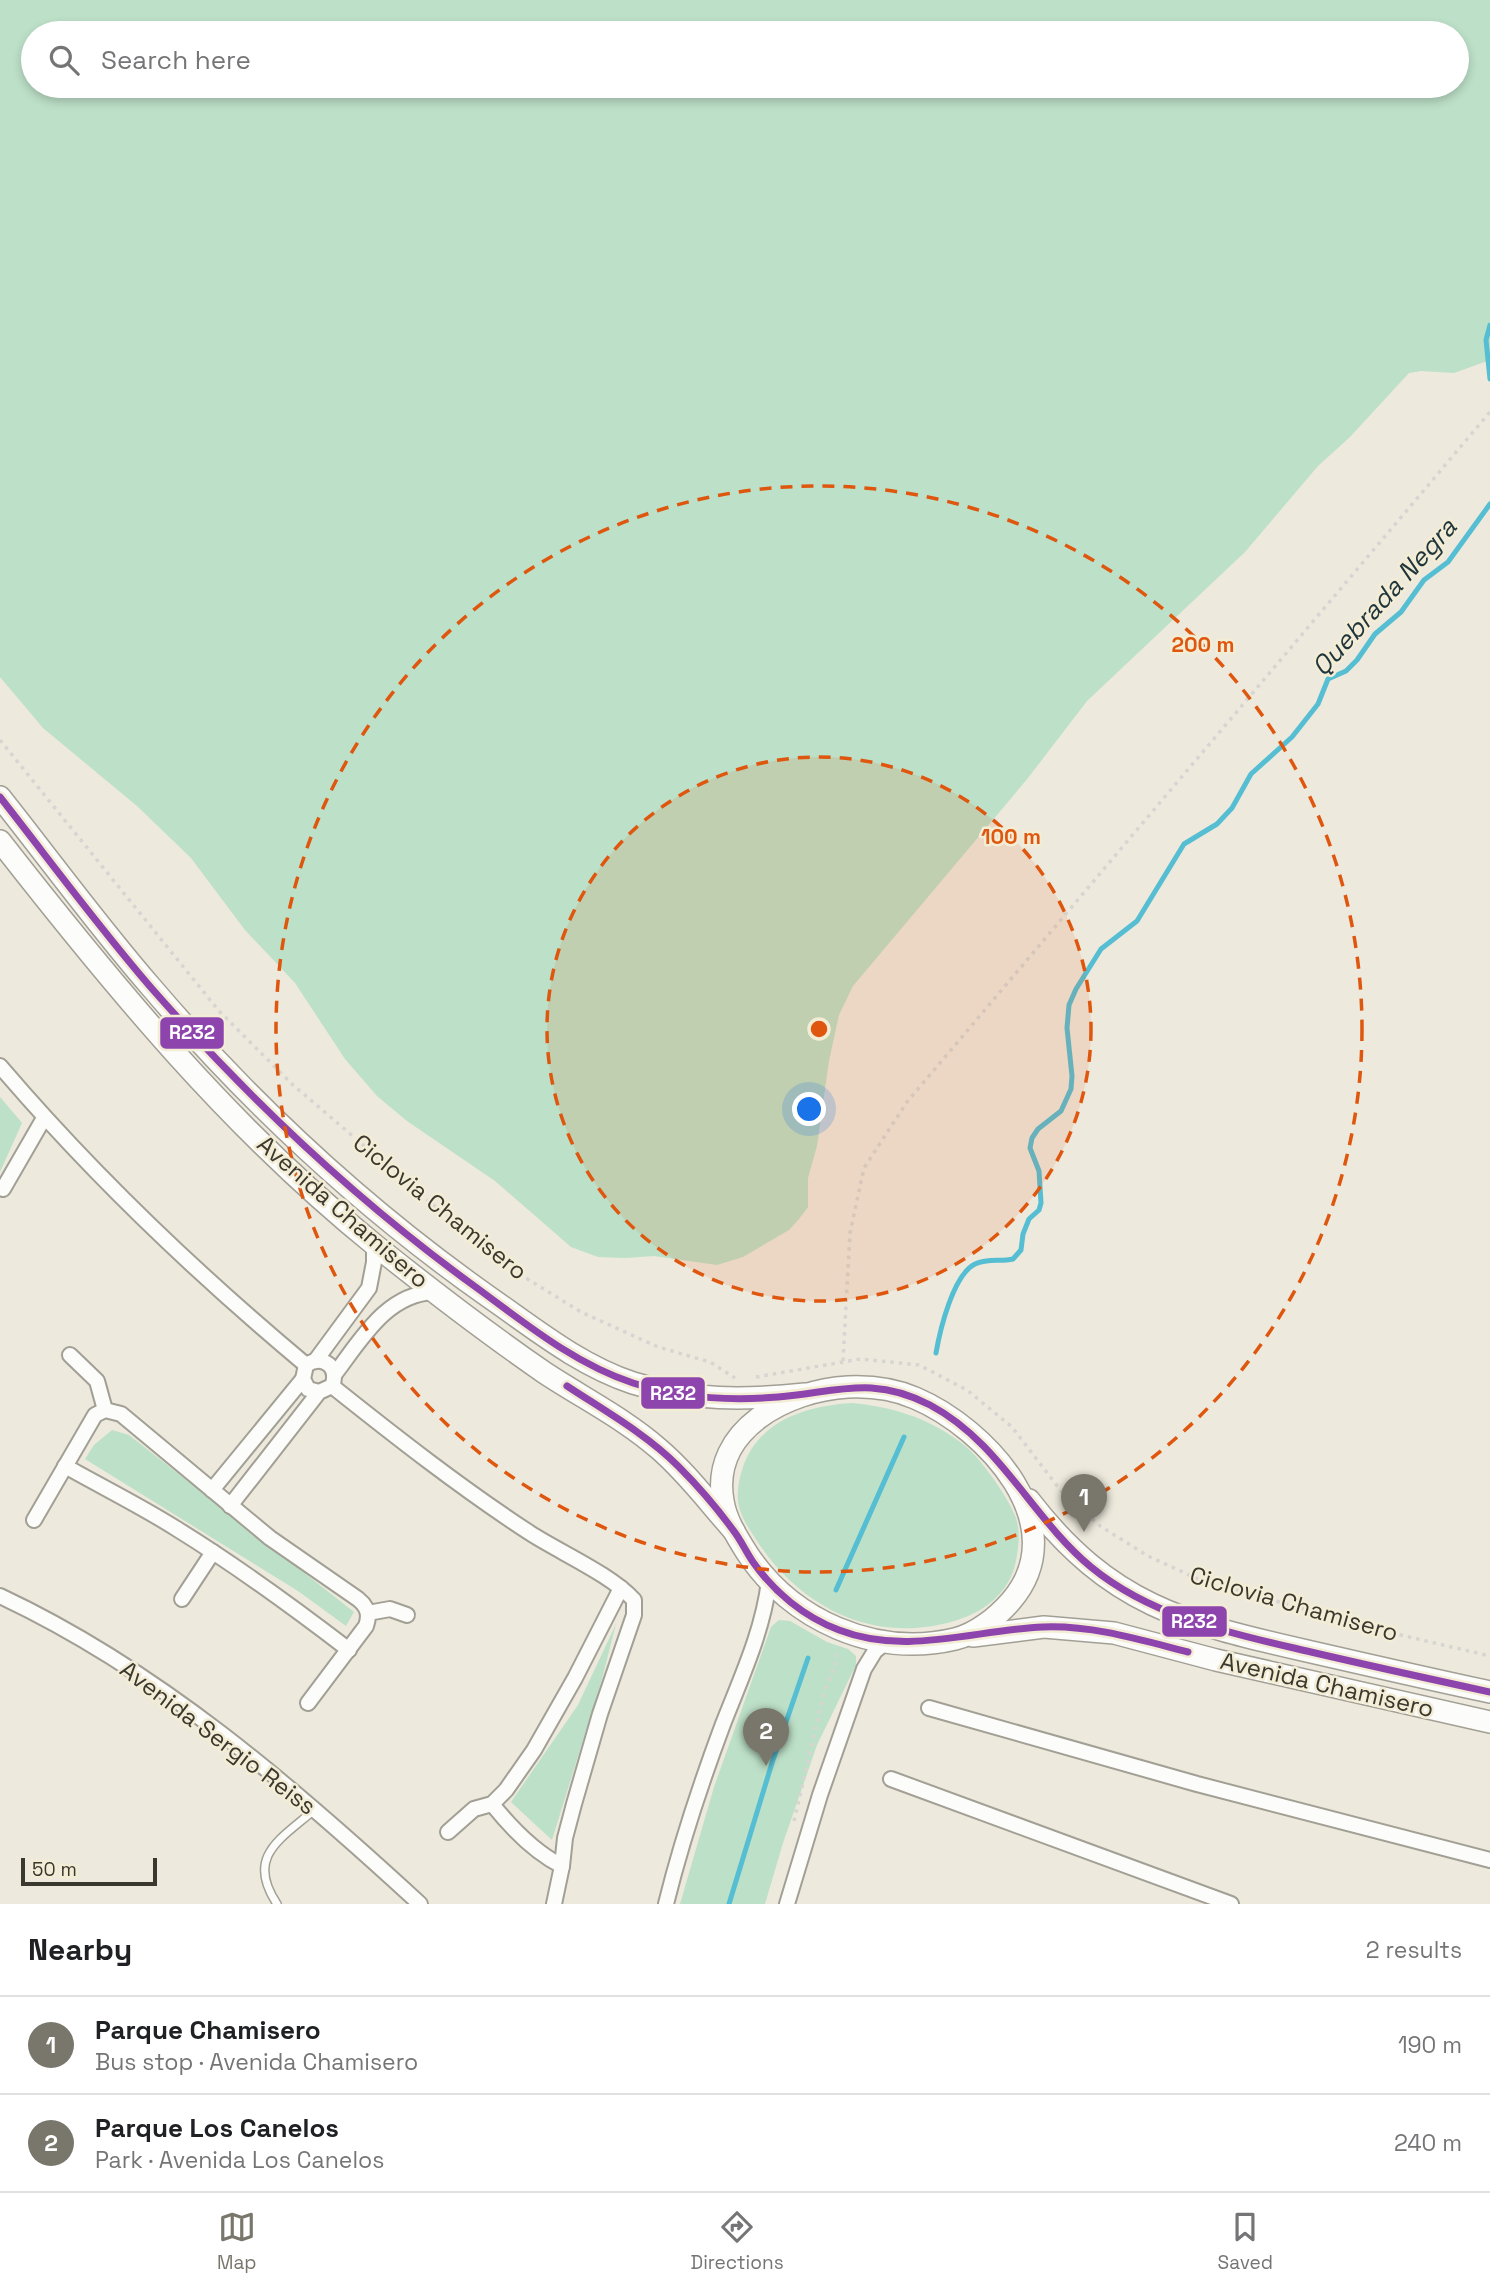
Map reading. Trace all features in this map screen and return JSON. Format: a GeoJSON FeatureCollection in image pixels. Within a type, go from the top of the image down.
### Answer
{"type":"FeatureCollection","features":[{"type":"Feature","properties":{"kind":"street","name":"Avenida Chamisero"},"geometry":{"type":"LineString","coordinates":[[0,797],[150,986],[259,1104],[343,1182],[445,1266],[570,1354],[631,1382],[676,1394],[721,1399],[806,1394],[838,1387],[878,1388],[913,1397],[933,1406],[973,1434],[999,1460],[1054,1530],[1091,1567],[1134,1596],[1177,1617],[1232,1634],[1490,1692]]}},
{"type":"Feature","properties":{"kind":"street","name":"Avenida Chamisero"},"geometry":{"type":"LineString","coordinates":[[0,841],[140,1016],[226,1109],[318,1196],[434,1292],[546,1373],[657,1447],[684,1473],[734,1531],[756,1567],[769,1581],[789,1600],[822,1622],[842,1631],[887,1642],[934,1642],[1044,1627],[1114,1633],[1216,1660],[1490,1722]]}},
{"type":"Feature","properties":{"kind":"street"},"geometry":{"type":"LineString","coordinates":[[0,1066],[44,1118],[116,1194],[232,1303],[308,1368],[308,1389],[328,1384]]}},
{"type":"Feature","properties":{"kind":"street"},"geometry":{"type":"LineString","coordinates":[[3,1189],[44,1118]]}},
{"type":"Feature","properties":{"kind":"street"},"geometry":{"type":"LineString","coordinates":[[212,1490],[369,1288],[374,1244]]}},
{"type":"Feature","properties":{"kind":"street"},"geometry":{"type":"LineString","coordinates":[[230,1506],[366,1333],[390,1307],[414,1295],[434,1292]]}},
{"type":"Feature","properties":{"kind":"street"},"geometry":{"type":"LineString","coordinates":[[70,1355],[97,1381],[105,1410]]}},
{"type":"Feature","properties":{"kind":"street"},"geometry":{"type":"LineString","coordinates":[[308,1368],[327,1362],[332,1368],[328,1384]]}},
{"type":"Feature","properties":{"kind":"street"},"geometry":{"type":"LineString","coordinates":[[328,1384],[450,1479],[532,1534],[621,1588],[634,1600],[634,1615],[589,1753],[565,1838],[554,1904]]}},
{"type":"Feature","properties":{"kind":"street"},"geometry":{"type":"LineString","coordinates":[[734,1531],[726,1513],[722,1492],[725,1468],[732,1450],[746,1428],[761,1415],[806,1394]]}},
{"type":"Feature","properties":{"kind":"street"},"geometry":{"type":"LineString","coordinates":[[34,1520],[95,1415],[105,1410],[121,1414],[270,1538],[363,1603],[368,1613],[366,1626],[308,1703]]}},
{"type":"Feature","properties":{"kind":"street"},"geometry":{"type":"LineString","coordinates":[[65,1466],[164,1521],[213,1552],[278,1596],[349,1650]]}},
{"type":"Feature","properties":{"kind":"street"},"geometry":{"type":"LineString","coordinates":[[957,1639],[993,1619],[1025,1581],[1033,1536],[1019,1487]]}},
{"type":"Feature","properties":{"kind":"street"},"geometry":{"type":"LineString","coordinates":[[182,1600],[213,1552]]}},
{"type":"Feature","properties":{"kind":"street"},"geometry":{"type":"LineString","coordinates":[[666,1904],[677,1858],[709,1762],[762,1621],[769,1581]]}},
{"type":"Feature","properties":{"kind":"street"},"geometry":{"type":"LineString","coordinates":[[449,1832],[474,1810],[492,1804],[506,1790],[534,1750],[575,1678],[621,1588]]}},
{"type":"Feature","properties":{"kind":"street","name":"Avenida Sergio Reiss"},"geometry":{"type":"LineString","coordinates":[[0,1596],[88,1643],[169,1695],[314,1810],[420,1904]]}},
{"type":"Feature","properties":{"kind":"street"},"geometry":{"type":"LineString","coordinates":[[368,1613],[390,1609],[407,1615]]}},
{"type":"Feature","properties":{"kind":"street"},"geometry":{"type":"LineString","coordinates":[[787,1904],[820,1795],[864,1669],[871,1657],[887,1642]]}},
{"type":"Feature","properties":{"kind":"street"},"geometry":{"type":"LineString","coordinates":[[929,1708],[1197,1784],[1490,1860]]}},
{"type":"Feature","properties":{"kind":"street"},"geometry":{"type":"LineString","coordinates":[[891,1779],[1231,1904]]}},
{"type":"Feature","properties":{"kind":"street"},"geometry":{"type":"LineString","coordinates":[[492,1804],[532,1846],[562,1866]]}},
{"type":"Feature","properties":{"kind":"lane"},"geometry":{"type":"LineString","coordinates":[[277,1904],[263,1870],[266,1857],[277,1843],[314,1810]]}},
{"type":"Feature","properties":{"kind":"path"},"geometry":{"type":"LineString","coordinates":[[838,1387],[843,1362],[850,1233],[864,1168],[907,1102],[1490,412]]}},
{"type":"Feature","properties":{"kind":"path","name":"Ciclovia Chamisero"},"geometry":{"type":"LineString","coordinates":[[0,740],[219,1011],[293,1085],[500,1262],[581,1312],[658,1347],[710,1362],[736,1379]]}},
{"type":"Feature","properties":{"kind":"path","name":"Ciclovia Chamisero"},"geometry":{"type":"LineString","coordinates":[[747,1377],[859,1359],[919,1365],[967,1390],[1012,1427],[1061,1491],[1100,1526],[1148,1556],[1198,1579],[1371,1628],[1490,1656]]}},
{"type":"Feature","properties":{"kind":"path"},"geometry":{"type":"LineString","coordinates":[[793,1824],[836,1654]]}},
{"type":"Feature","properties":{"kind":"green space"},"geometry":{"type":"Polygon","coordinates":[[[0,0],[1490,0],[1490,360],[1454,373],[1409,373],[1350,437],[1318,466],[1245,552],[1087,701],[1028,778],[853,986],[839,1015],[829,1061],[817,1146],[808,1178],[808,1207],[789,1230],[743,1257],[717,1265],[654,1256],[598,1257],[571,1247],[495,1181],[407,1121],[377,1096],[345,1059],[295,983],[245,930],[191,858],[137,806],[43,728],[0,677],[0,0]]]}},
{"type":"Feature","properties":{"kind":"green space"},"geometry":{"type":"Polygon","coordinates":[[[0,1097],[22,1123],[0,1172],[0,1097]]]}},
{"type":"Feature","properties":{"kind":"green space"},"geometry":{"type":"Polygon","coordinates":[[[852,1403],[909,1415],[948,1433],[975,1455],[1004,1495],[1017,1523],[1017,1555],[1004,1588],[980,1610],[949,1623],[914,1628],[890,1628],[846,1617],[826,1607],[789,1580],[773,1563],[749,1528],[739,1507],[738,1489],[749,1453],[759,1439],[785,1419],[800,1413],[852,1403]]]}},
{"type":"Feature","properties":{"kind":"green space"},"geometry":{"type":"Polygon","coordinates":[[[112,1430],[129,1435],[354,1612],[346,1626],[298,1591],[85,1459],[94,1445],[112,1430]]]}},
{"type":"Feature","properties":{"kind":"green space"},"geometry":{"type":"Polygon","coordinates":[[[779,1620],[790,1621],[827,1642],[848,1649],[856,1656],[856,1665],[817,1745],[765,1904],[680,1904],[714,1787],[771,1627],[779,1620]]]}},
{"type":"Feature","properties":{"kind":"green space"},"geometry":{"type":"Polygon","coordinates":[[[616,1624],[602,1679],[552,1840],[511,1802],[578,1705],[616,1624]]]}},
{"type":"Feature","properties":{"kind":"waterway","name":"Quebrada Negra"},"geometry":{"type":"LineString","coordinates":[[1490,325],[1486,340],[1490,379]]}},
{"type":"Feature","properties":{"kind":"waterway","name":"Quebrada Negra"},"geometry":{"type":"LineString","coordinates":[[936,1353],[949,1304],[960,1279],[975,1264],[1013,1259],[1021,1250],[1029,1219],[1039,1210],[1039,1171],[1030,1148],[1032,1138],[1038,1129],[1061,1111],[1071,1089],[1067,1028],[1069,1005],[1101,949],[1137,921],[1184,844],[1217,824],[1232,808],[1251,774],[1292,737],[1318,704],[1328,679],[1346,671],[1375,634],[1401,612],[1424,580],[1448,562],[1490,504]]}},
{"type":"Feature","properties":{"kind":"waterway","name":"Quebrada Negra"},"geometry":{"type":"LineString","coordinates":[[836,1590],[904,1437]]}},
{"type":"Feature","properties":{"kind":"waterway","name":"Quebrada Negra"},"geometry":{"type":"LineString","coordinates":[[729,1904],[772,1763],[808,1658]]}},
{"type":"Feature","properties":{"kind":"transit line","name":"R232"},"geometry":{"type":"LineString","coordinates":[[0,797],[134,968],[267,1111],[390,1221],[514,1315],[571,1354],[633,1383],[686,1395],[760,1398],[837,1389],[872,1388],[910,1396],[955,1421],[976,1439],[1070,1547],[1115,1585],[1141,1599],[1168,1612],[1224,1631],[1490,1692]]}},
{"type":"Feature","properties":{"kind":"transit line","name":"R232"},"geometry":{"type":"LineString","coordinates":[[567,1386],[625,1423],[666,1454],[714,1505],[770,1583],[802,1611],[826,1625],[864,1637],[889,1641],[940,1639],[1043,1627],[1080,1628],[1188,1652]]}},
{"type":"Feature","properties":{"kind":"place","name":"Parque Chamisero"},"geometry":{"type":"Point","coordinates":[1084,1532]}},
{"type":"Feature","properties":{"kind":"place","name":"Parque Los Canelos"},"geometry":{"type":"Point","coordinates":[766,1766]}}]}
